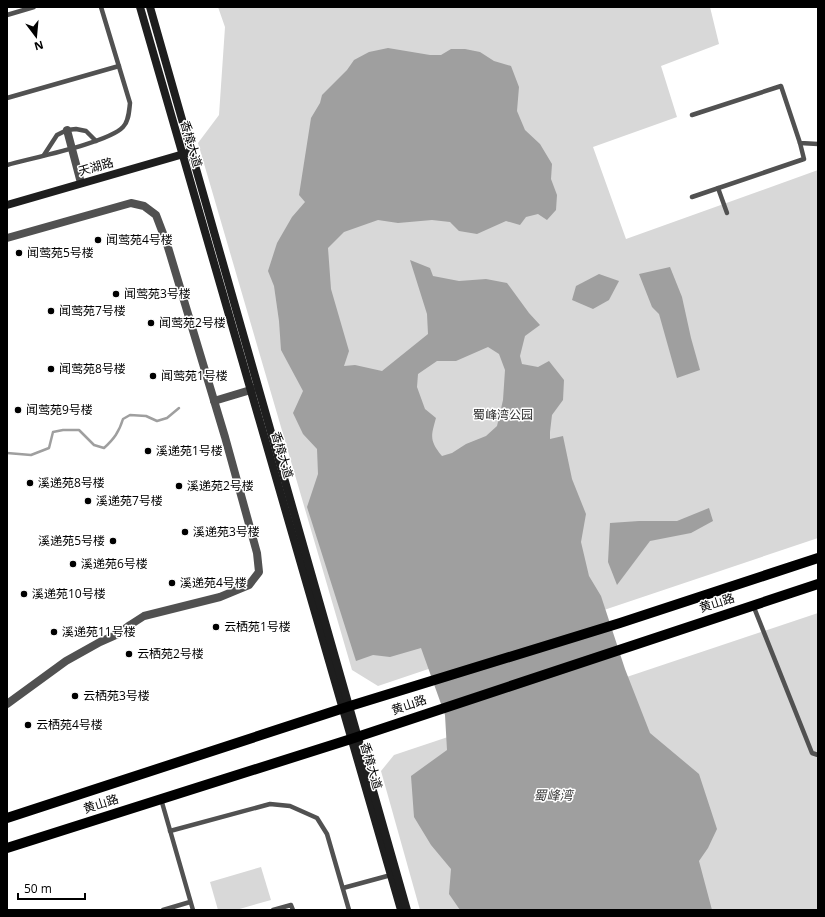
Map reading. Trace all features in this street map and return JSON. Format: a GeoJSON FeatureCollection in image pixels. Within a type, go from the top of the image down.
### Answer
{"type":"FeatureCollection","features":[{"type":"Feature","properties":{"kind":"main road","name":"黄山路"},"geometry":{"type":"LineString","coordinates":[[7,818],[346,707],[620,623],[818,558]]}},
{"type":"Feature","properties":{"kind":"main road","name":"黄山路"},"geometry":{"type":"LineString","coordinates":[[7,848],[354,737],[818,584]]}},
{"type":"Feature","properties":{"kind":"street","name":"香樟大道"},"geometry":{"type":"LineString","coordinates":[[140,7],[250,391],[346,707]]}},
{"type":"Feature","properties":{"kind":"street","name":"香樟大道"},"geometry":{"type":"LineString","coordinates":[[150,7],[259,388],[354,737],[394,874],[407,910]]}},
{"type":"Feature","properties":{"kind":"street"},"geometry":{"type":"LineString","coordinates":[[67,130],[81,184]]}},
{"type":"Feature","properties":{"kind":"street","name":"天湖路"},"geometry":{"type":"LineString","coordinates":[[7,205],[191,151]]}},
{"type":"Feature","properties":{"kind":"street"},"geometry":{"type":"LineString","coordinates":[[7,238],[131,203],[144,206],[156,215],[167,244],[214,401],[257,553],[259,572],[249,584],[220,597],[144,616],[118,634],[66,661],[7,704]]}},
{"type":"Feature","properties":{"kind":"street"},"geometry":{"type":"LineString","coordinates":[[214,401],[259,388]]}},
{"type":"Feature","properties":{"kind":"street","name":"香樟大道"},"geometry":{"type":"LineString","coordinates":[[394,874],[401,910]]}},
{"type":"Feature","properties":{"kind":"lane"},"geometry":{"type":"LineString","coordinates":[[7,15],[34,7]]}},
{"type":"Feature","properties":{"kind":"lane"},"geometry":{"type":"LineString","coordinates":[[7,165],[106,138],[124,126],[129,114],[130,103],[101,7]]}},
{"type":"Feature","properties":{"kind":"lane"},"geometry":{"type":"LineString","coordinates":[[7,98],[119,66]]}},
{"type":"Feature","properties":{"kind":"lane"},"geometry":{"type":"LineString","coordinates":[[692,115],[780,86],[800,142],[804,159],[692,197]]}},
{"type":"Feature","properties":{"kind":"lane"},"geometry":{"type":"LineString","coordinates":[[44,155],[57,135],[67,130],[76,129],[86,132],[96,141]]}},
{"type":"Feature","properties":{"kind":"lane"},"geometry":{"type":"LineString","coordinates":[[800,142],[818,144]]}},
{"type":"Feature","properties":{"kind":"lane"},"geometry":{"type":"LineString","coordinates":[[718,188],[727,212]]}},
{"type":"Feature","properties":{"kind":"lane"},"geometry":{"type":"LineString","coordinates":[[753,605],[812,752],[818,756]]}},
{"type":"Feature","properties":{"kind":"lane"},"geometry":{"type":"LineString","coordinates":[[161,799],[193,910]]}},
{"type":"Feature","properties":{"kind":"lane"},"geometry":{"type":"LineString","coordinates":[[170,832],[270,804],[290,806],[317,818],[327,834],[349,910]]}},
{"type":"Feature","properties":{"kind":"lane"},"geometry":{"type":"LineString","coordinates":[[342,888],[394,874]]}},
{"type":"Feature","properties":{"kind":"lane"},"geometry":{"type":"LineString","coordinates":[[163,910],[190,902]]}},
{"type":"Feature","properties":{"kind":"lane"},"geometry":{"type":"LineString","coordinates":[[273,910],[291,905],[293,910]]}},
{"type":"Feature","properties":{"kind":"green space","name":"蜀峰湾公园"},"geometry":{"type":"Polygon","coordinates":[[[218,7],[710,7],[719,44],[661,66],[677,117],[593,147],[626,239],[818,170],[818,538],[378,686],[352,670],[198,143],[219,115],[225,27],[218,7]]]}},
{"type":"Feature","properties":{"kind":"green space"},"geometry":{"type":"Polygon","coordinates":[[[818,613],[818,910],[420,910],[381,771],[394,755],[818,613]]]}},
{"type":"Feature","properties":{"kind":"green space"},"geometry":{"type":"Polygon","coordinates":[[[261,867],[271,900],[236,910],[218,910],[210,882],[261,867]]]}},
{"type":"Feature","properties":{"kind":"water","name":"蜀峰湾"},"geometry":{"type":"Polygon","coordinates":[[[388,48],[430,55],[441,55],[451,49],[465,49],[480,52],[494,61],[511,66],[519,87],[517,111],[525,130],[540,144],[552,164],[551,179],[557,195],[556,210],[547,220],[538,214],[526,217],[520,225],[506,221],[477,234],[459,231],[450,222],[432,220],[398,223],[378,220],[344,232],[328,248],[331,289],[349,351],[344,366],[355,365],[382,371],[428,334],[427,314],[410,260],[430,268],[433,276],[459,281],[486,279],[507,283],[529,313],[540,325],[525,336],[520,356],[522,364],[538,367],[549,361],[564,380],[563,400],[552,415],[550,439],[563,436],[572,479],[586,514],[581,542],[589,576],[601,596],[625,669],[650,733],[699,774],[717,829],[708,848],[699,861],[712,910],[460,910],[449,894],[451,869],[431,845],[414,817],[411,776],[447,750],[445,715],[421,648],[390,657],[373,655],[356,661],[307,507],[318,474],[317,449],[303,434],[293,413],[303,391],[281,350],[274,286],[268,271],[277,243],[292,217],[305,202],[299,195],[311,118],[320,103],[322,95],[347,70],[354,60],[369,52],[388,48]],[[488,347],[456,361],[437,361],[418,374],[417,387],[425,409],[436,418],[432,438],[435,446],[442,456],[452,453],[466,444],[486,436],[497,426],[503,400],[505,370],[499,354],[488,347]]]}},
{"type":"Feature","properties":{"kind":"water"},"geometry":{"type":"Polygon","coordinates":[[[670,267],[682,297],[700,370],[677,378],[659,314],[652,307],[639,274],[670,267]]]}},
{"type":"Feature","properties":{"kind":"water"},"geometry":{"type":"Polygon","coordinates":[[[599,274],[619,281],[609,300],[593,309],[572,300],[576,286],[599,274]]]}},
{"type":"Feature","properties":{"kind":"water"},"geometry":{"type":"Polygon","coordinates":[[[709,508],[713,521],[691,533],[650,541],[617,585],[608,562],[610,523],[677,521],[709,508]]]}},
{"type":"Feature","properties":{"kind":"waterway"},"geometry":{"type":"LineString","coordinates":[[7,453],[31,455],[49,448],[53,432],[63,430],[79,430],[94,445],[104,448],[116,435],[123,419],[130,415],[146,416],[157,421],[167,418],[179,408]]}},
{"type":"Feature","properties":{"kind":"place","name":"闻莺苑4号楼"},"geometry":{"type":"Point","coordinates":[98,240]}},
{"type":"Feature","properties":{"kind":"place","name":"闻莺苑5号楼"},"geometry":{"type":"Point","coordinates":[19,253]}},
{"type":"Feature","properties":{"kind":"place","name":"闻莺苑3号楼"},"geometry":{"type":"Point","coordinates":[116,294]}},
{"type":"Feature","properties":{"kind":"place","name":"闻莺苑7号楼"},"geometry":{"type":"Point","coordinates":[51,311]}},
{"type":"Feature","properties":{"kind":"place","name":"闻莺苑2号楼"},"geometry":{"type":"Point","coordinates":[151,323]}},
{"type":"Feature","properties":{"kind":"place","name":"闻莺苑8号楼"},"geometry":{"type":"Point","coordinates":[51,369]}},
{"type":"Feature","properties":{"kind":"place","name":"闻莺苑1号楼"},"geometry":{"type":"Point","coordinates":[153,376]}},
{"type":"Feature","properties":{"kind":"place","name":"闻莺苑9号楼"},"geometry":{"type":"Point","coordinates":[18,410]}},
{"type":"Feature","properties":{"kind":"place","name":"溪递苑1号楼"},"geometry":{"type":"Point","coordinates":[148,451]}},
{"type":"Feature","properties":{"kind":"place","name":"溪递苑8号楼"},"geometry":{"type":"Point","coordinates":[30,483]}},
{"type":"Feature","properties":{"kind":"place","name":"溪递苑2号楼"},"geometry":{"type":"Point","coordinates":[179,486]}},
{"type":"Feature","properties":{"kind":"place","name":"溪递苑7号楼"},"geometry":{"type":"Point","coordinates":[88,501]}},
{"type":"Feature","properties":{"kind":"place","name":"溪递苑3号楼"},"geometry":{"type":"Point","coordinates":[185,532]}},
{"type":"Feature","properties":{"kind":"place","name":"溪递苑5号楼"},"geometry":{"type":"Point","coordinates":[113,541]}},
{"type":"Feature","properties":{"kind":"place","name":"溪递苑6号楼"},"geometry":{"type":"Point","coordinates":[73,564]}},
{"type":"Feature","properties":{"kind":"place","name":"溪递苑4号楼"},"geometry":{"type":"Point","coordinates":[172,583]}},
{"type":"Feature","properties":{"kind":"place","name":"溪递苑10号楼"},"geometry":{"type":"Point","coordinates":[24,594]}},
{"type":"Feature","properties":{"kind":"place","name":"云栖苑1号楼"},"geometry":{"type":"Point","coordinates":[216,627]}},
{"type":"Feature","properties":{"kind":"place","name":"溪递苑11号楼"},"geometry":{"type":"Point","coordinates":[54,632]}},
{"type":"Feature","properties":{"kind":"place","name":"云栖苑2号楼"},"geometry":{"type":"Point","coordinates":[129,654]}},
{"type":"Feature","properties":{"kind":"place","name":"云栖苑3号楼"},"geometry":{"type":"Point","coordinates":[75,696]}},
{"type":"Feature","properties":{"kind":"place","name":"云栖苑4号楼"},"geometry":{"type":"Point","coordinates":[28,725]}}]}
